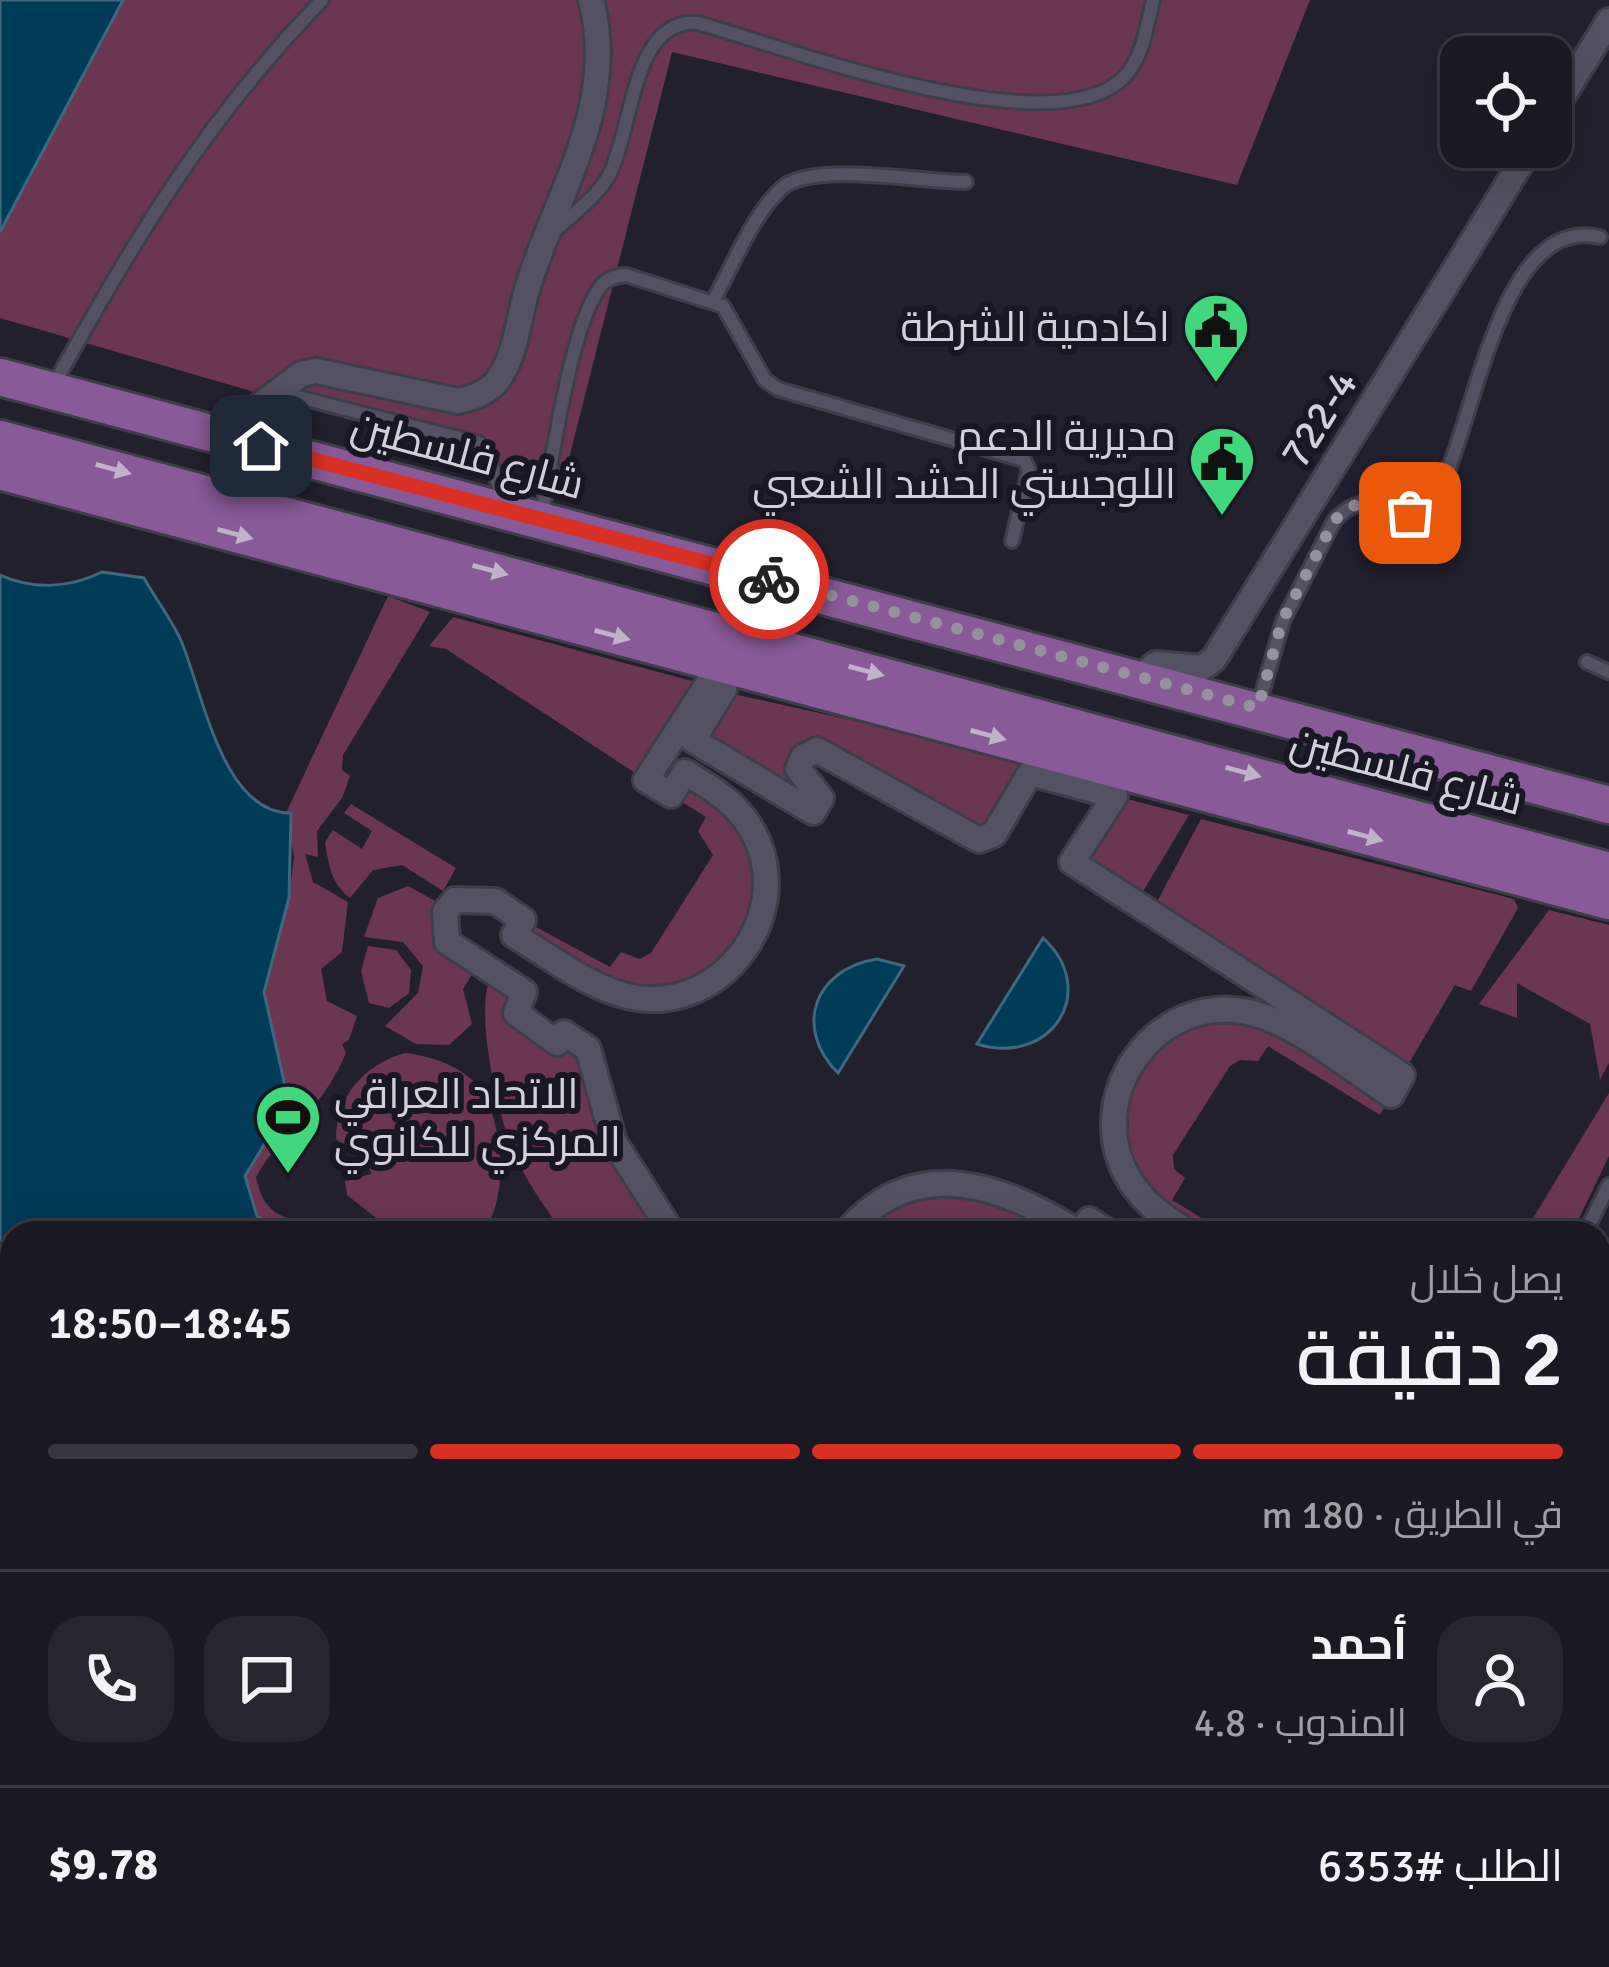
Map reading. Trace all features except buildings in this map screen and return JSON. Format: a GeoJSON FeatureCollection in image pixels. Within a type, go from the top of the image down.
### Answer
{"type":"FeatureCollection","features":[{"type":"Feature","properties":{"kind":"main road","name":"شارع فلسطين"},"geometry":{"type":"LineString","coordinates":[[0,377],[1609,805]]}},
{"type":"Feature","properties":{"kind":"main road","name":"شارع فلسطين"},"geometry":{"type":"LineString","coordinates":[[0,439],[1609,871]]}},
{"type":"Feature","properties":{"kind":"main road"},"geometry":{"type":"LineString","coordinates":[[0,471],[1609,901]]}},
{"type":"Feature","properties":{"kind":"main road"},"geometry":{"type":"LineString","coordinates":[[1023,712],[1063,755]]}},
{"type":"Feature","properties":{"kind":"main road"},"geometry":{"type":"LineString","coordinates":[[1108,767],[1166,751]]}},
{"type":"Feature","properties":{"kind":"street"},"geometry":{"type":"LineString","coordinates":[[220,436],[288,380],[316,371],[434,400],[474,398],[499,379],[544,241],[580,157],[593,106],[597,25],[591,0]]}},
{"type":"Feature","properties":{"kind":"street"},"geometry":{"type":"LineString","coordinates":[[1572,81],[1609,21]]}},
{"type":"Feature","properties":{"kind":"street","name":"722-4"},"geometry":{"type":"LineString","coordinates":[[1140,677],[1156,664],[1202,668],[1214,659],[1518,168]]}},
{"type":"Feature","properties":{"kind":"street"},"geometry":{"type":"LineString","coordinates":[[661,1221],[614,1142],[588,1049],[564,1034],[557,1043],[524,1023],[516,1012],[524,992],[447,943],[446,912],[454,900],[495,901],[523,920],[514,935],[605,988],[633,997],[680,995],[735,963],[764,910],[765,875],[758,842],[726,797],[685,772],[670,795],[646,780],[707,686],[724,689],[693,740],[813,812],[820,798],[803,783],[798,769],[803,757],[817,750],[979,840],[994,834],[1030,773],[1115,796],[1072,862],[1402,1075],[1391,1095],[1273,1020],[1244,1011],[1198,1013],[1156,1034],[1133,1058],[1120,1083],[1113,1131],[1126,1175],[1143,1200],[1173,1221]]}},
{"type":"Feature","properties":{"kind":"street"},"geometry":{"type":"LineString","coordinates":[[857,1221],[894,1196],[963,1183],[1004,1191],[1058,1221]]}},
{"type":"Feature","properties":{"kind":"lane"},"geometry":{"type":"LineString","coordinates":[[50,391],[211,125],[322,0]]}},
{"type":"Feature","properties":{"kind":"lane"},"geometry":{"type":"LineString","coordinates":[[544,241],[609,174],[653,40],[673,25],[698,23],[969,99],[1064,105],[1123,79],[1133,67],[1153,0]]}},
{"type":"Feature","properties":{"kind":"lane"},"geometry":{"type":"LineString","coordinates":[[713,301],[778,191],[789,183],[812,173],[852,173],[902,182],[966,182]]}},
{"type":"Feature","properties":{"kind":"lane"},"geometry":{"type":"LineString","coordinates":[[1258,708],[1282,621],[1334,521],[1346,508],[1371,500],[1410,513],[1432,503],[1493,335],[1536,254],[1570,234],[1600,237]]}},
{"type":"Feature","properties":{"kind":"lane"},"geometry":{"type":"LineString","coordinates":[[523,514],[598,289],[610,278],[626,275],[713,301],[728,311],[765,380],[778,389],[1024,460],[1029,470],[1012,541]]}},
{"type":"Feature","properties":{"kind":"lane"},"geometry":{"type":"LineString","coordinates":[[274,391],[478,443],[523,514]]}},
{"type":"Feature","properties":{"kind":"lane"},"geometry":{"type":"LineString","coordinates":[[1587,662],[1609,672]]}},
{"type":"Feature","properties":{"kind":"lane"},"geometry":{"type":"LineString","coordinates":[[1592,1221],[1609,1185]]}},
{"type":"Feature","properties":{"kind":"shaded area"},"geometry":{"type":"Polygon","coordinates":[[[0,0],[1310,0],[1237,185],[672,52],[563,482],[0,318],[0,0]]]}},
{"type":"Feature","properties":{"kind":"shaded area"},"geometry":{"type":"Polygon","coordinates":[[[388,596],[430,612],[343,755],[342,770],[350,776],[342,798],[317,831],[318,857],[305,854],[313,882],[348,902],[342,952],[321,969],[327,1001],[357,1016],[349,1040],[342,1044],[346,1053],[336,1074],[256,1177],[270,1208],[301,1221],[265,1221],[257,1216],[245,1176],[276,1125],[264,992],[289,898],[294,857],[286,813],[388,596]]]}},
{"type":"Feature","properties":{"kind":"shaded area"},"geometry":{"type":"Polygon","coordinates":[[[453,617],[707,685],[646,780],[446,649],[429,646],[453,617]]]}},
{"type":"Feature","properties":{"kind":"shaded area"},"geometry":{"type":"Polygon","coordinates":[[[729,693],[1027,762],[994,834],[811,752],[813,812],[693,740],[729,693]]]}},
{"type":"Feature","properties":{"kind":"shaded area"},"geometry":{"type":"Polygon","coordinates":[[[685,772],[726,797],[766,892],[735,963],[649,998],[514,935],[523,920],[610,967],[621,952],[640,959],[651,953],[713,855],[698,831],[706,817],[671,795],[685,772]]]}},
{"type":"Feature","properties":{"kind":"shaded area"},"geometry":{"type":"Polygon","coordinates":[[[1115,796],[1189,815],[1136,903],[1072,862],[1115,796]]]}},
{"type":"Feature","properties":{"kind":"shaded area"},"geometry":{"type":"Polygon","coordinates":[[[351,804],[456,868],[443,891],[402,865],[373,870],[350,898],[332,873],[325,842],[333,830],[362,849],[372,831],[344,813],[351,804]]]}},
{"type":"Feature","properties":{"kind":"shaded area"},"geometry":{"type":"Polygon","coordinates":[[[1201,819],[1514,899],[1518,908],[1471,991],[1455,985],[1402,1075],[1151,913],[1201,819]]]}},
{"type":"Feature","properties":{"kind":"shaded area"},"geometry":{"type":"Polygon","coordinates":[[[408,886],[437,902],[479,963],[463,989],[472,1024],[449,1045],[416,1044],[385,1026],[418,993],[423,966],[403,942],[364,937],[378,898],[408,886]]]}},
{"type":"Feature","properties":{"kind":"shaded area"},"geometry":{"type":"Polygon","coordinates":[[[1549,910],[1609,925],[1609,1063],[1600,1080],[1590,1024],[1517,983],[1517,1018],[1479,1004],[1549,910]]]}},
{"type":"Feature","properties":{"kind":"shaded area"},"geometry":{"type":"Polygon","coordinates":[[[368,946],[396,950],[411,970],[409,993],[389,1008],[369,1003],[361,971],[368,946]]]}},
{"type":"Feature","properties":{"kind":"shaded area"},"geometry":{"type":"Polygon","coordinates":[[[493,972],[517,1006],[588,1049],[596,1092],[660,1221],[554,1221],[519,1164],[501,1114],[486,1034],[487,988],[493,972]]]}},
{"type":"Feature","properties":{"kind":"shaded area"},"geometry":{"type":"Polygon","coordinates":[[[1243,1011],[1391,1095],[1380,1115],[1268,1046],[1258,1061],[1240,1060],[1230,1066],[1173,1155],[1174,1169],[1185,1178],[1172,1200],[1206,1221],[1173,1221],[1150,1197],[1113,1131],[1156,1034],[1243,1011]]]}},
{"type":"Feature","properties":{"kind":"shaded area"},"geometry":{"type":"Polygon","coordinates":[[[405,1053],[442,1062],[467,1076],[484,1096],[498,1135],[500,1157],[497,1200],[489,1221],[380,1221],[347,1195],[345,1181],[371,1174],[365,1148],[354,1152],[336,1139],[341,1109],[356,1084],[405,1053]]]}},
{"type":"Feature","properties":{"kind":"shaded area"},"geometry":{"type":"Polygon","coordinates":[[[1609,1093],[1609,1156],[1578,1221],[1531,1221],[1609,1093]]]}},
{"type":"Feature","properties":{"kind":"shaded area"},"geometry":{"type":"Polygon","coordinates":[[[963,1183],[1038,1221],[857,1221],[867,1211],[963,1183]]]}},
{"type":"Feature","properties":{"kind":"water"},"geometry":{"type":"Polygon","coordinates":[[[0,0],[123,0],[0,232],[0,0]]]}},
{"type":"Feature","properties":{"kind":"water"},"geometry":{"type":"Polygon","coordinates":[[[102,572],[144,578],[182,643],[232,773],[248,794],[268,808],[291,813],[289,898],[264,992],[285,1086],[276,1125],[245,1176],[257,1216],[265,1221],[0,1221],[0,575],[25,583],[77,581],[102,572]]]}},
{"type":"Feature","properties":{"kind":"water"},"geometry":{"type":"Polygon","coordinates":[[[1043,938],[1060,958],[1067,980],[1060,1019],[1027,1044],[1004,1048],[977,1044],[1043,938]]]}},
{"type":"Feature","properties":{"kind":"water"},"geometry":{"type":"Polygon","coordinates":[[[877,959],[904,966],[838,1073],[816,1038],[817,1003],[838,975],[877,959]]]}},
{"type":"Feature","properties":{"kind":"way so far"},"geometry":{"type":"LineString","coordinates":[[769,579],[1258,708],[1282,621],[1334,521],[1346,508],[1371,500],[1410,513]]}},
{"type":"Feature","properties":{"kind":"place","name":"اكادمية الشرطة"},"geometry":{"type":"Point","coordinates":[1216,385]}},
{"type":"Feature","properties":{"kind":"place","name":"مديرية الدعم اللوجستي الحشد الشعبي"},"geometry":{"type":"Point","coordinates":[1222,518]}},
{"type":"Feature","properties":{"kind":"place","name":"الاتحاد العراقي المركزي للكانوي"},"geometry":{"type":"Point","coordinates":[288,1176]}},
{"type":"Feature","properties":{"kind":"route"},"geometry":{"type":"LineString","coordinates":[[261,446],[769,579]]}}]}
